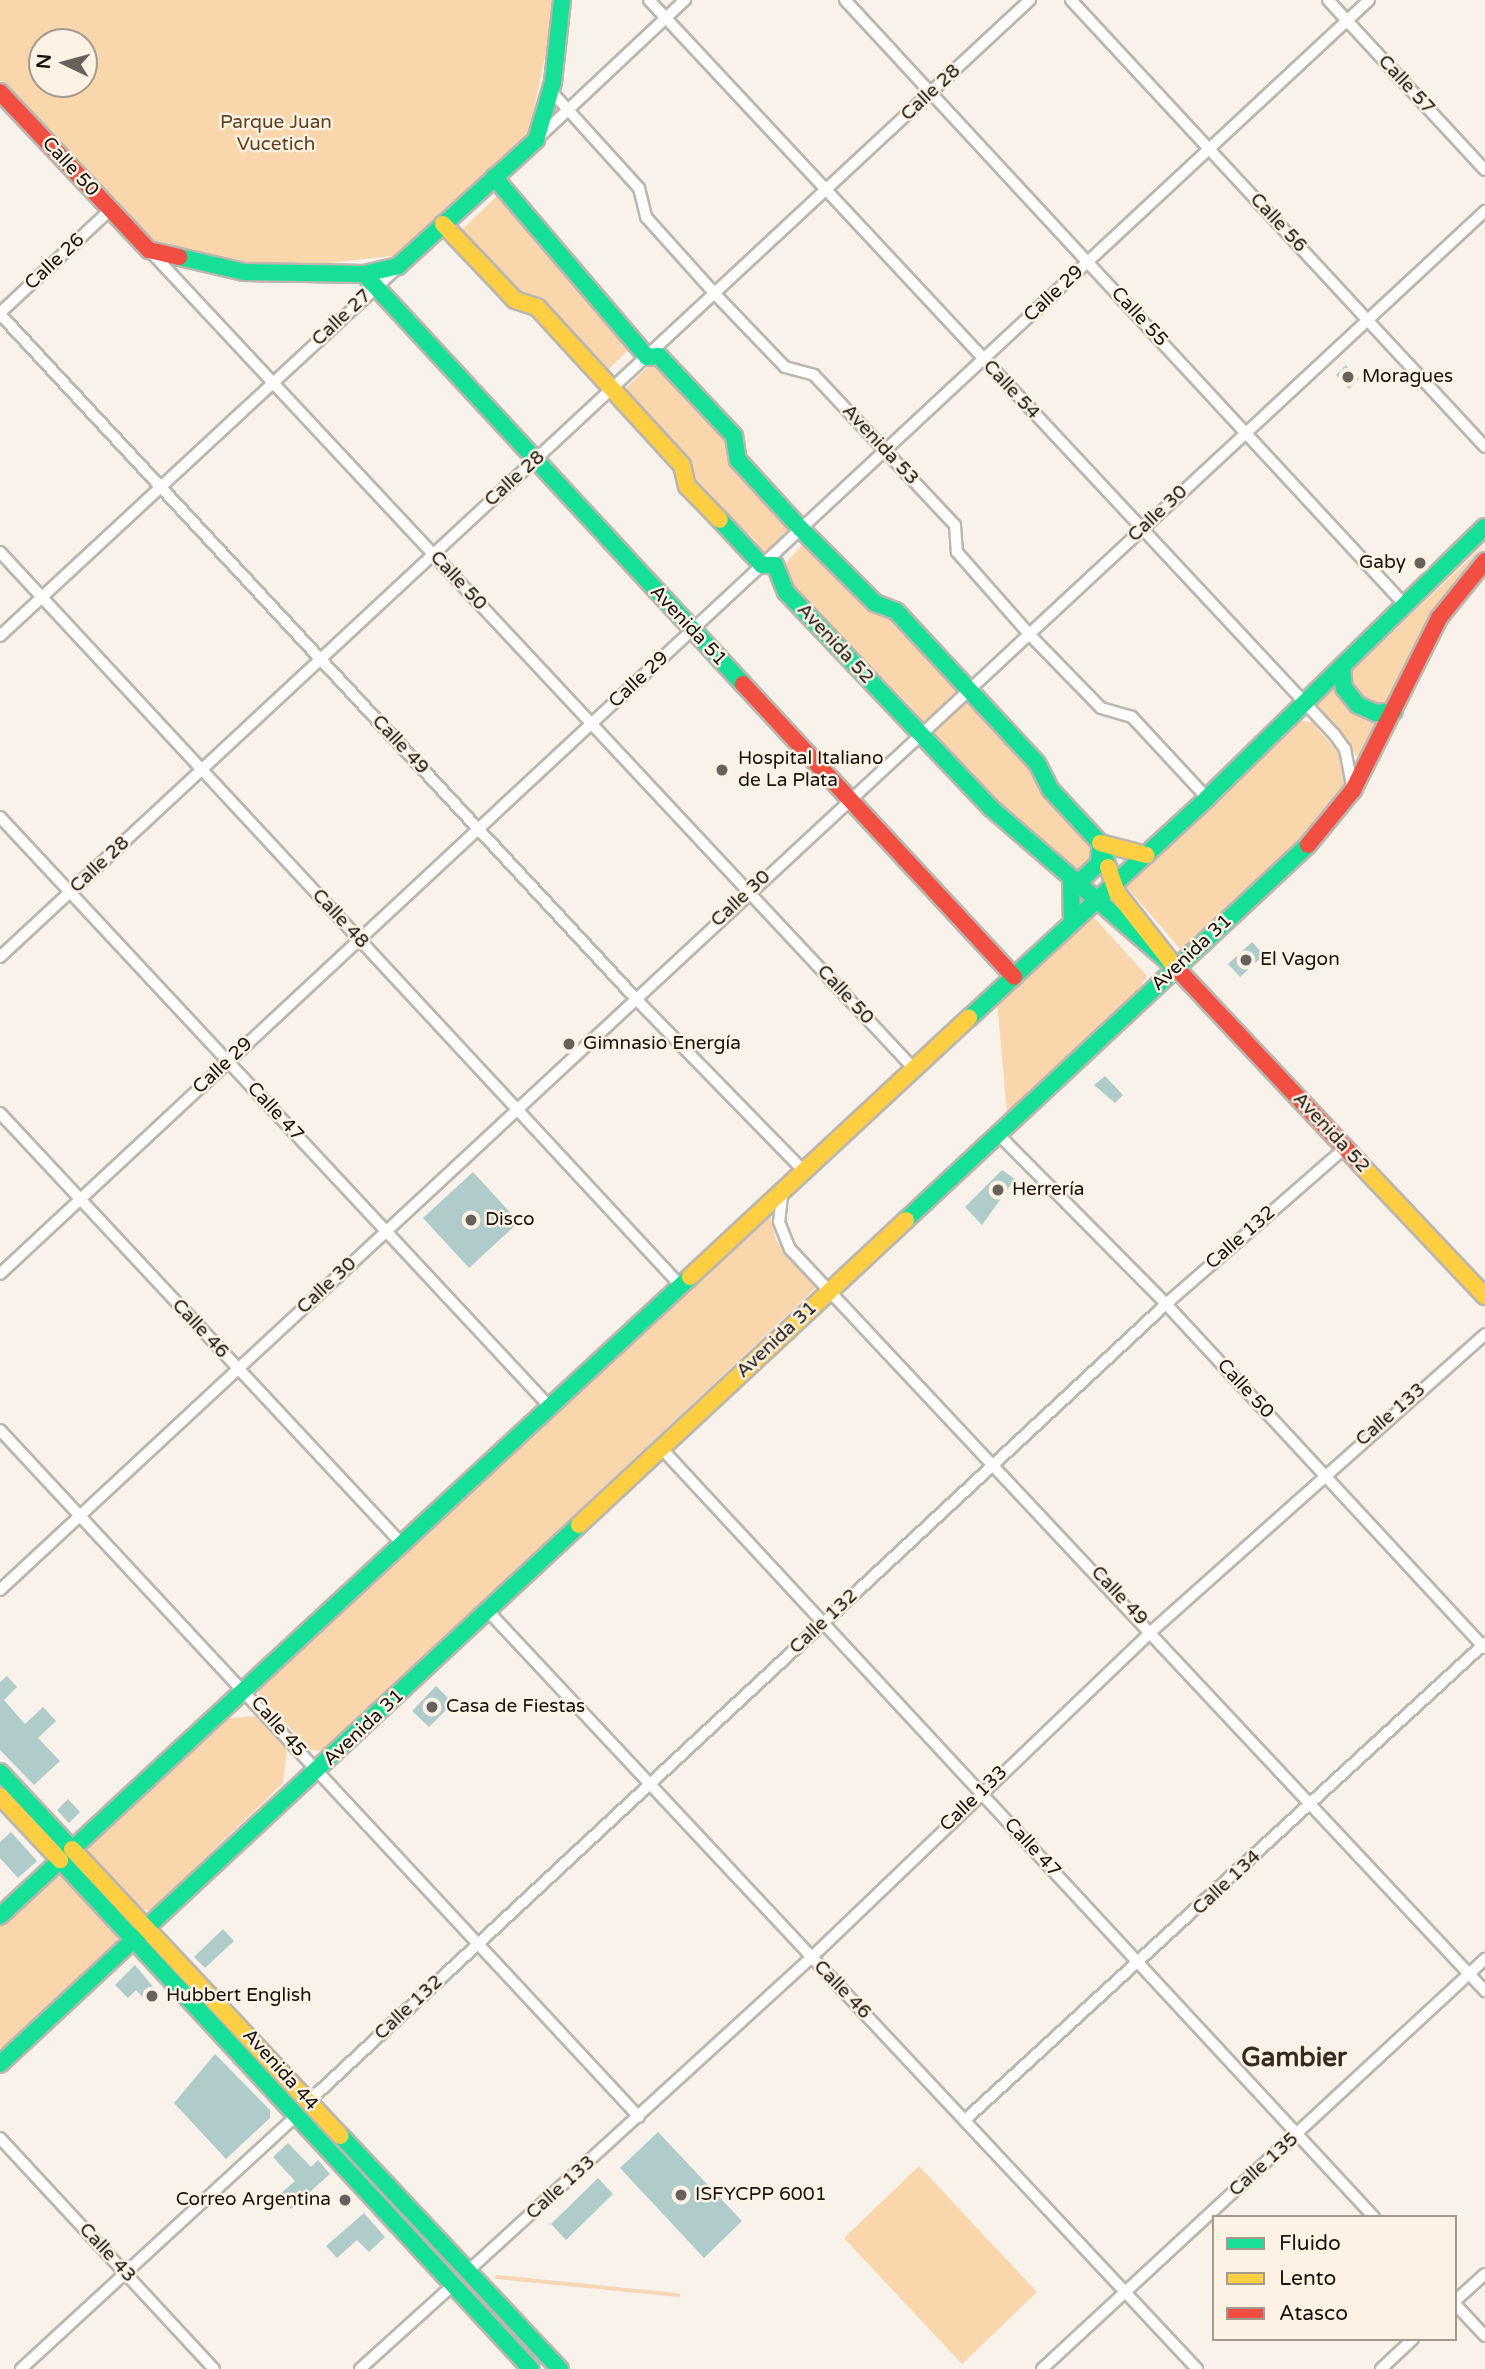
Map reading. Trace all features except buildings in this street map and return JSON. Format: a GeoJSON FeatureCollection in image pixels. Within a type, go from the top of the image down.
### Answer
{"type":"FeatureCollection","features":[{"type":"Feature","properties":{"kind":"main road"},"geometry":{"type":"LineString","coordinates":[[536,140],[551,91],[562,0]]}},
{"type":"Feature","properties":{"kind":"main road","name":"Calle 50"},"geometry":{"type":"LineString","coordinates":[[0,92],[149,250]]}},
{"type":"Feature","properties":{"kind":"main road","name":"Calle 27"},"geometry":{"type":"LineString","coordinates":[[395,270],[536,140]]}},
{"type":"Feature","properties":{"kind":"main road","name":"Avenida 52"},"geometry":{"type":"LineString","coordinates":[[494,177],[647,357],[659,356],[734,436],[738,460],[801,529],[875,603],[896,611],[969,690],[1100,843],[1113,884],[1177,969]]}},
{"type":"Feature","properties":{"kind":"main road","name":"Avenida 52"},"geometry":{"type":"LineString","coordinates":[[443,224],[515,300],[537,307],[682,465],[687,486],[762,565],[775,565],[786,592],[920,736],[1071,881],[1098,898],[1177,969],[1485,1296]]}},
{"type":"Feature","properties":{"kind":"main road"},"geometry":{"type":"LineString","coordinates":[[149,250],[244,272],[364,274],[395,270]]}},
{"type":"Feature","properties":{"kind":"main road"},"geometry":{"type":"LineString","coordinates":[[393,305],[387,289],[395,270]]}},
{"type":"Feature","properties":{"kind":"main road","name":"Avenida 51"},"geometry":{"type":"LineString","coordinates":[[364,274],[1014,977]]}},
{"type":"Feature","properties":{"kind":"main road"},"geometry":{"type":"LineString","coordinates":[[0,1916],[1207,798],[1485,527]]}},
{"type":"Feature","properties":{"kind":"main road","name":"Avenida 31"},"geometry":{"type":"LineString","coordinates":[[0,2064],[1320,834],[1353,790],[1439,618],[1485,561]]}},
{"type":"Feature","properties":{"kind":"main road"},"geometry":{"type":"LineString","coordinates":[[1342,667],[1345,688],[1358,705],[1376,713],[1394,711]]}},
{"type":"Feature","properties":{"kind":"main road"},"geometry":{"type":"LineString","coordinates":[[1072,923],[1071,881],[1080,881],[1099,863],[1100,843],[1146,855]]}},
{"type":"Feature","properties":{"kind":"main road","name":"Avenida 44"},"geometry":{"type":"LineString","coordinates":[[0,1772],[135,1941],[531,2369]]}},
{"type":"Feature","properties":{"kind":"main road","name":"Avenida 44"},"geometry":{"type":"LineString","coordinates":[[0,1796],[150,1927],[308,2102],[559,2369]]}},
{"type":"Feature","properties":{"kind":"street","name":"Calle 54"},"geometry":{"type":"LineString","coordinates":[[649,0],[1345,749],[1353,790]]}},
{"type":"Feature","properties":{"kind":"street","name":"Calle 27"},"geometry":{"type":"LineString","coordinates":[[536,140],[685,0]]}},
{"type":"Feature","properties":{"kind":"street","name":"Calle 55"},"geometry":{"type":"LineString","coordinates":[[845,0],[1404,604]]}},
{"type":"Feature","properties":{"kind":"street","name":"Calle 28"},"geometry":{"type":"LineString","coordinates":[[0,957],[1030,0]]}},
{"type":"Feature","properties":{"kind":"street","name":"Calle 56"},"geometry":{"type":"LineString","coordinates":[[1071,0],[1485,447]]}},
{"type":"Feature","properties":{"kind":"street","name":"Calle 57"},"geometry":{"type":"LineString","coordinates":[[1328,0],[1485,170]]}},
{"type":"Feature","properties":{"kind":"street","name":"Calle 29"},"geometry":{"type":"LineString","coordinates":[[0,1274],[1369,0]]}},
{"type":"Feature","properties":{"kind":"street","name":"Avenida 53"},"geometry":{"type":"LineString","coordinates":[[551,91],[639,188],[646,217],[715,294],[785,367],[814,375],[956,526],[957,552],[1029,634],[1101,708],[1132,717],[1207,798]]}},
{"type":"Feature","properties":{"kind":"street","name":"Calle 26"},"geometry":{"type":"LineString","coordinates":[[0,314],[110,210]]}},
{"type":"Feature","properties":{"kind":"street","name":"Calle 30"},"geometry":{"type":"LineString","coordinates":[[0,1590],[748,892],[920,736],[1485,211]]}},
{"type":"Feature","properties":{"kind":"street","name":"Calle 50"},"geometry":{"type":"LineString","coordinates":[[149,250],[271,384],[915,1070]]}},
{"type":"Feature","properties":{"kind":"street","name":"Calle 27"},"geometry":{"type":"LineString","coordinates":[[0,636],[395,270]]}},
{"type":"Feature","properties":{"kind":"street","name":"Calle 49"},"geometry":{"type":"LineString","coordinates":[[0,314],[636,999],[805,1172]]}},
{"type":"Feature","properties":{"kind":"street","name":"Calle 48"},"geometry":{"type":"LineString","coordinates":[[0,552],[680,1286]]}},
{"type":"Feature","properties":{"kind":"street","name":"Calle 47"},"geometry":{"type":"LineString","coordinates":[[0,817],[550,1407]]}},
{"type":"Feature","properties":{"kind":"street","name":"Calle 46"},"geometry":{"type":"LineString","coordinates":[[0,1113],[402,1544]]}},
{"type":"Feature","properties":{"kind":"street","name":"Calle 50"},"geometry":{"type":"LineString","coordinates":[[999,1135],[1166,1304],[1484,1645]]}},
{"type":"Feature","properties":{"kind":"street","name":"Calle 132"},"geometry":{"type":"LineString","coordinates":[[308,2102],[1166,1304],[1345,1147]]}},
{"type":"Feature","properties":{"kind":"street","name":"Calle 49"},"geometry":{"type":"LineString","coordinates":[[783,1192],[779,1222],[790,1249],[996,1463],[1485,1991]]}},
{"type":"Feature","properties":{"kind":"street","name":"Calle 133"},"geometry":{"type":"LineString","coordinates":[[468,2271],[811,1958],[980,1793],[1152,1631],[1323,1474],[1485,1334]]}},
{"type":"Feature","properties":{"kind":"street","name":"Calle 45"},"geometry":{"type":"LineString","coordinates":[[0,1430],[245,1689],[316,1772],[639,2117]]}},
{"type":"Feature","properties":{"kind":"street","name":"Calle 47"},"geometry":{"type":"LineString","coordinates":[[662,1449],[1372,2215]]}},
{"type":"Feature","properties":{"kind":"street","name":"Calle 46"},"geometry":{"type":"LineString","coordinates":[[488,1611],[652,1782],[811,1958],[1197,2369]]}},
{"type":"Feature","properties":{"kind":"street","name":"Calle 134"},"geometry":{"type":"LineString","coordinates":[[965,2120],[1140,1964],[1484,1645]]}},
{"type":"Feature","properties":{"kind":"street","name":"Calle 135"},"geometry":{"type":"LineString","coordinates":[[1042,2369],[1485,1959]]}},
{"type":"Feature","properties":{"kind":"street"},"geometry":{"type":"LineString","coordinates":[[21,2369],[297,2115]]}},
{"type":"Feature","properties":{"kind":"street","name":"Calle 43"},"geometry":{"type":"LineString","coordinates":[[0,2138],[214,2369]]}},
{"type":"Feature","properties":{"kind":"street"},"geometry":{"type":"LineString","coordinates":[[1204,2219],[1212,2227]]}},
{"type":"Feature","properties":{"kind":"street"},"geometry":{"type":"LineString","coordinates":[[1457,2301],[1485,2274]]}},
{"type":"Feature","properties":{"kind":"street"},"geometry":{"type":"LineString","coordinates":[[360,2369],[453,2285]]}},
{"type":"Feature","properties":{"kind":"street"},"geometry":{"type":"LineString","coordinates":[[1457,2305],[1485,2336]]}},
{"type":"Feature","properties":{"kind":"street"},"geometry":{"type":"LineString","coordinates":[[1381,2369],[1411,2341]]}},
{"type":"Feature","properties":{"kind":"green space","name":"Parque Juan Vucetich"},"geometry":{"type":"Polygon","coordinates":[[[0,0],[553,0],[554,14],[529,133],[400,255],[270,270],[150,244],[0,80],[0,0]]]}},
{"type":"Feature","properties":{"kind":"green space"},"geometry":{"type":"Polygon","coordinates":[[[499,194],[559,256],[563,274],[628,350],[606,372],[539,298],[517,292],[461,231],[499,194]]]}},
{"type":"Feature","properties":{"kind":"green space"},"geometry":{"type":"Polygon","coordinates":[[[655,360],[731,444],[794,529],[765,559],[751,546],[756,541],[694,484],[623,391],[655,360]]]}},
{"type":"Feature","properties":{"kind":"green space"},"geometry":{"type":"Polygon","coordinates":[[[806,541],[894,618],[960,688],[921,727],[904,710],[912,708],[793,586],[785,564],[806,541]]]}},
{"type":"Feature","properties":{"kind":"green space"},"geometry":{"type":"Polygon","coordinates":[[[1485,544],[1437,605],[1386,707],[1369,705],[1350,687],[1348,675],[1485,544]]]}},
{"type":"Feature","properties":{"kind":"green space"},"geometry":{"type":"Polygon","coordinates":[[[1337,684],[1366,721],[1379,724],[1359,759],[1316,704],[1337,684]]]}},
{"type":"Feature","properties":{"kind":"green space"},"geometry":{"type":"Polygon","coordinates":[[[969,697],[1036,769],[1040,787],[1098,850],[1075,876],[992,804],[984,787],[944,744],[930,737],[969,697]]]}},
{"type":"Feature","properties":{"kind":"green space"},"geometry":{"type":"Polygon","coordinates":[[[1294,720],[1312,722],[1339,754],[1348,780],[1328,812],[1182,951],[1124,884],[1294,720]]]}},
{"type":"Feature","properties":{"kind":"green space"},"geometry":{"type":"Polygon","coordinates":[[[1091,914],[1147,976],[1137,991],[1007,1114],[997,1000],[1091,914]]]}},
{"type":"Feature","properties":{"kind":"green space"},"geometry":{"type":"Polygon","coordinates":[[[769,1210],[776,1240],[816,1288],[322,1751],[311,1750],[259,1695],[259,1686],[769,1210]]]}},
{"type":"Feature","properties":{"kind":"green space"},"geometry":{"type":"Polygon","coordinates":[[[254,1716],[279,1736],[287,1752],[283,1783],[151,1910],[140,1910],[88,1854],[89,1844],[219,1719],[254,1716]]]}},
{"type":"Feature","properties":{"kind":"green space"},"geometry":{"type":"Polygon","coordinates":[[[53,1876],[66,1877],[118,1933],[117,1942],[0,2051],[0,1925],[53,1876]]]}},
{"type":"Feature","properties":{"kind":"green space"},"geometry":{"type":"Polygon","coordinates":[[[919,2166],[1037,2292],[962,2364],[844,2238],[919,2166]]]}},
{"type":"Feature","properties":{"kind":"waterway"},"geometry":{"type":"LineString","coordinates":[[497,2277],[678,2295]]}},
{"type":"Feature","properties":{"kind":"traffic: fast"},"geometry":{"type":"LineString","coordinates":[[179,257],[244,272],[364,274],[398,266],[536,140],[553,82],[562,0]]}},
{"type":"Feature","properties":{"kind":"traffic: fast"},"geometry":{"type":"LineString","coordinates":[[494,177],[647,357],[659,356],[734,436],[738,460],[801,529],[875,603],[896,611],[1037,763],[1050,789],[1100,843],[1108,867]]}},
{"type":"Feature","properties":{"kind":"traffic: fast"},"geometry":{"type":"LineString","coordinates":[[364,274],[743,684]]}},
{"type":"Feature","properties":{"kind":"traffic: fast"},"geometry":{"type":"LineString","coordinates":[[720,520],[762,565],[775,565],[786,592],[991,808],[1180,972]]}},
{"type":"Feature","properties":{"kind":"traffic: fast"},"geometry":{"type":"LineString","coordinates":[[969,1018],[1207,798],[1485,527]]}},
{"type":"Feature","properties":{"kind":"traffic: fast"},"geometry":{"type":"LineString","coordinates":[[1342,667],[1344,688],[1358,705],[1376,713],[1394,711]]}},
{"type":"Feature","properties":{"kind":"traffic: fast"},"geometry":{"type":"LineString","coordinates":[[906,1220],[1308,845]]}},
{"type":"Feature","properties":{"kind":"traffic: fast"},"geometry":{"type":"LineString","coordinates":[[1071,881],[1080,881],[1099,863],[1100,848]]}},
{"type":"Feature","properties":{"kind":"traffic: fast"},"geometry":{"type":"LineString","coordinates":[[1071,881],[1072,923]]}},
{"type":"Feature","properties":{"kind":"traffic: fast"},"geometry":{"type":"LineString","coordinates":[[0,1916],[690,1277]]}},
{"type":"Feature","properties":{"kind":"traffic: fast"},"geometry":{"type":"LineString","coordinates":[[0,2064],[579,1525]]}},
{"type":"Feature","properties":{"kind":"traffic: fast"},"geometry":{"type":"LineString","coordinates":[[0,1772],[72,1849]]}},
{"type":"Feature","properties":{"kind":"traffic: fast"},"geometry":{"type":"LineString","coordinates":[[60,1860],[531,2369]]}},
{"type":"Feature","properties":{"kind":"traffic: fast"},"geometry":{"type":"LineString","coordinates":[[341,2136],[560,2369]]}},
{"type":"Feature","properties":{"kind":"traffic: slow"},"geometry":{"type":"LineString","coordinates":[[443,224],[515,300],[537,307],[682,465],[687,486],[720,520]]}},
{"type":"Feature","properties":{"kind":"traffic: slow"},"geometry":{"type":"LineString","coordinates":[[1100,843],[1146,855]]}},
{"type":"Feature","properties":{"kind":"traffic: slow"},"geometry":{"type":"LineString","coordinates":[[1108,867],[1117,893],[1175,967]]}},
{"type":"Feature","properties":{"kind":"traffic: slow"},"geometry":{"type":"LineString","coordinates":[[690,1277],[969,1018]]}},
{"type":"Feature","properties":{"kind":"traffic: slow"},"geometry":{"type":"LineString","coordinates":[[1360,1164],[1485,1296]]}},
{"type":"Feature","properties":{"kind":"traffic: slow"},"geometry":{"type":"LineString","coordinates":[[579,1525],[906,1220]]}},
{"type":"Feature","properties":{"kind":"traffic: slow"},"geometry":{"type":"LineString","coordinates":[[0,1796],[60,1860]]}},
{"type":"Feature","properties":{"kind":"traffic: slow"},"geometry":{"type":"LineString","coordinates":[[72,1849],[341,2136]]}},
{"type":"Feature","properties":{"kind":"traffic: jam"},"geometry":{"type":"LineString","coordinates":[[0,92],[149,250],[179,257]]}},
{"type":"Feature","properties":{"kind":"traffic: jam"},"geometry":{"type":"LineString","coordinates":[[1308,845],[1353,790],[1439,618],[1485,561]]}},
{"type":"Feature","properties":{"kind":"traffic: jam"},"geometry":{"type":"LineString","coordinates":[[743,684],[1014,977]]}},
{"type":"Feature","properties":{"kind":"traffic: jam"},"geometry":{"type":"LineString","coordinates":[[1180,972],[1360,1164]]}},
{"type":"Feature","properties":{"kind":"place","name":"Moragues"},"geometry":{"type":"Point","coordinates":[1348,377]}},
{"type":"Feature","properties":{"kind":"place","name":"Gaby"},"geometry":{"type":"Point","coordinates":[1420,563]}},
{"type":"Feature","properties":{"kind":"place","name":"Hospital Italiano de La Plata"},"geometry":{"type":"Point","coordinates":[722,770]}},
{"type":"Feature","properties":{"kind":"place","name":"El Vagon"},"geometry":{"type":"Point","coordinates":[1246,960]}},
{"type":"Feature","properties":{"kind":"place","name":"Gimnasio Energía"},"geometry":{"type":"Point","coordinates":[569,1044]}},
{"type":"Feature","properties":{"kind":"place","name":"Herrería"},"geometry":{"type":"Point","coordinates":[998,1190]}},
{"type":"Feature","properties":{"kind":"place","name":"Disco"},"geometry":{"type":"Point","coordinates":[471,1220]}},
{"type":"Feature","properties":{"kind":"place","name":"Casa de Fiestas"},"geometry":{"type":"Point","coordinates":[432,1707]}},
{"type":"Feature","properties":{"kind":"place","name":"Hubbert English"},"geometry":{"type":"Point","coordinates":[152,1996]}},
{"type":"Feature","properties":{"kind":"place","name":"ISFYCPP 6001"},"geometry":{"type":"Point","coordinates":[681,2195]}},
{"type":"Feature","properties":{"kind":"place","name":"Correo Argentina"},"geometry":{"type":"Point","coordinates":[345,2200]}},
{"type":"Feature","properties":{"kind":"district","name":"Gambier"},"geometry":{"type":"Point","coordinates":[1294,2058]}}]}
